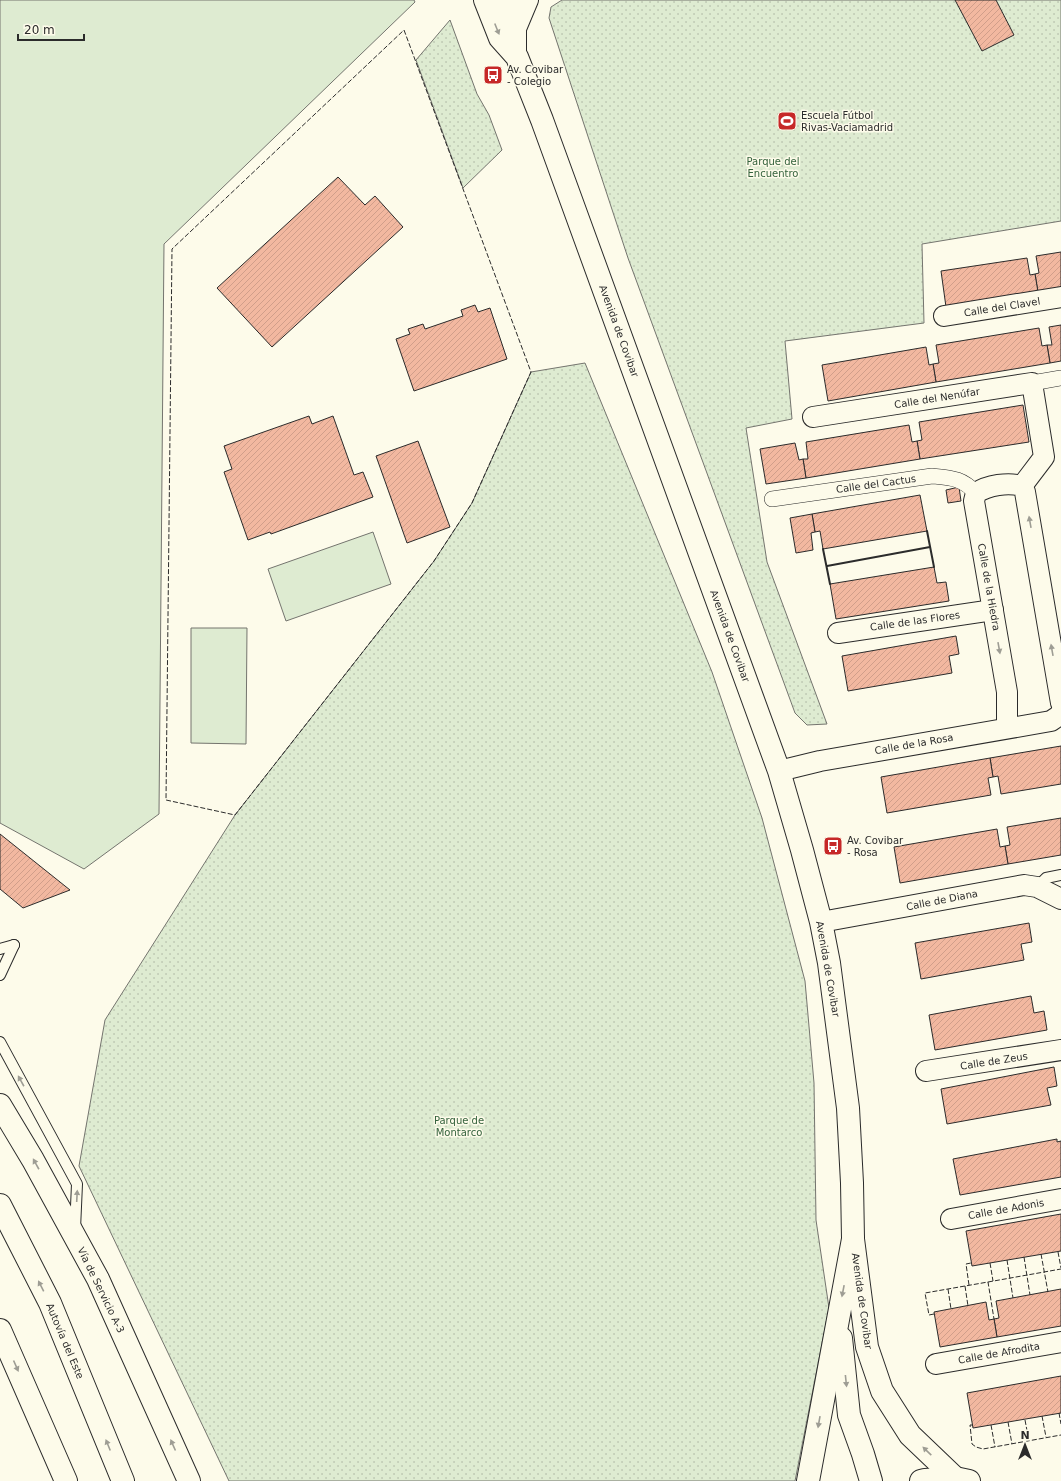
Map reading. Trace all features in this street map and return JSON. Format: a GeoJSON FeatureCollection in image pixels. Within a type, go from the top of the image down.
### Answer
{"type":"FeatureCollection","features":[{"type":"Feature","properties":{"kind":"main road","name":"Avenida de Covibar"},"geometry":{"type":"LineString","coordinates":[[485,0],[500,38],[515,54],[544,126],[779,771],[791,811],[821,922],[829,963],[848,1108],[853,1239],[868,1347],[882,1391],[910,1435],[962,1479]]}},
{"type":"Feature","properties":{"kind":"main road","name":"Avenida de Covibar"},"geometry":{"type":"LineString","coordinates":[[507,0],[515,31],[515,54]]}},
{"type":"Feature","properties":{"kind":"main road","name":"Vía de Servicio A-3"},"geometry":{"type":"LineString","coordinates":[[0,1105],[33,1160],[98,1279],[189,1481]]}},
{"type":"Feature","properties":{"kind":"main road","name":"Autovía del Este"},"geometry":{"type":"LineString","coordinates":[[0,1205],[50,1303],[123,1481]]}},
{"type":"Feature","properties":{"kind":"main road","name":"Avenida de Covibar"},"geometry":{"type":"LineString","coordinates":[[808,1481],[853,1239]]}},
{"type":"Feature","properties":{"kind":"main road"},"geometry":{"type":"LineString","coordinates":[[839,1315],[849,1415],[871,1481]]}},
{"type":"Feature","properties":{"kind":"main road"},"geometry":{"type":"LineString","coordinates":[[0,1330],[66,1481]]}},
{"type":"Feature","properties":{"kind":"main road"},"geometry":{"type":"LineString","coordinates":[[921,1481],[962,1479]]}},
{"type":"Feature","properties":{"kind":"street","name":"Avenida de Covibar"},"geometry":{"type":"LineString","coordinates":[[515,31],[528,0]]}},
{"type":"Feature","properties":{"kind":"street","name":"Calle del Clavel"},"geometry":{"type":"LineString","coordinates":[[944,316],[1061,297]]}},
{"type":"Feature","properties":{"kind":"street","name":"Calle del Nenúfar"},"geometry":{"type":"LineString","coordinates":[[813,417],[1061,378]]}},
{"type":"Feature","properties":{"kind":"street"},"geometry":{"type":"LineString","coordinates":[[1022,486],[1044,457],[1032,383]]}},
{"type":"Feature","properties":{"kind":"street","name":"Calle del Cactus"},"geometry":{"type":"LineString","coordinates":[[772,499],[932,476],[957,479],[968,484],[976,493]]}},
{"type":"Feature","properties":{"kind":"street"},"geometry":{"type":"LineString","coordinates":[[976,493],[983,489],[1013,484],[1022,486]]}},
{"type":"Feature","properties":{"kind":"street"},"geometry":{"type":"LineString","coordinates":[[1022,486],[1025,492],[1061,702]]}},
{"type":"Feature","properties":{"kind":"street","name":"Calle de la Hiedra"},"geometry":{"type":"LineString","coordinates":[[976,493],[974,501],[1007,692],[1007,728]]}},
{"type":"Feature","properties":{"kind":"street","name":"Calle de las Flores"},"geometry":{"type":"LineString","coordinates":[[838,633],[993,610]]}},
{"type":"Feature","properties":{"kind":"street","name":"Calle de la Rosa"},"geometry":{"type":"LineString","coordinates":[[779,771],[820,761],[1007,728],[1056,716]]}},
{"type":"Feature","properties":{"kind":"street","name":"Calle de Diana"},"geometry":{"type":"LineString","coordinates":[[821,922],[1024,885],[1038,887],[1061,899]]}},
{"type":"Feature","properties":{"kind":"street","name":"Calle de Zeus"},"geometry":{"type":"LineString","coordinates":[[926,1071],[1061,1050]]}},
{"type":"Feature","properties":{"kind":"street","name":"Calle de Adonis"},"geometry":{"type":"LineString","coordinates":[[952,1219],[1061,1199]]}},
{"type":"Feature","properties":{"kind":"street","name":"Calle de Afrodita"},"geometry":{"type":"LineString","coordinates":[[936,1364],[1061,1342]]}},
{"type":"Feature","properties":{"kind":"lane"},"geometry":{"type":"LineString","coordinates":[[1038,887],[1046,878],[1061,875]]}},
{"type":"Feature","properties":{"kind":"lane"},"geometry":{"type":"LineString","coordinates":[[0,949],[14,945],[0,975]]}},
{"type":"Feature","properties":{"kind":"lane"},"geometry":{"type":"LineString","coordinates":[[0,1042],[77,1184],[75,1235]]}},
{"type":"Feature","properties":{"kind":"green space"},"geometry":{"type":"Polygon","coordinates":[[[0,0],[414,0],[415,2],[164,244],[159,814],[84,869],[0,823],[0,0]]]}},
{"type":"Feature","properties":{"kind":"green space","name":"Parque del Encuentro"},"geometry":{"type":"Polygon","coordinates":[[[562,0],[1061,0],[1061,221],[922,244],[924,323],[785,341],[792,419],[746,428],[767,562],[827,724],[807,725],[795,713],[628,258],[549,18],[551,7],[562,0]]]}},
{"type":"Feature","properties":{"kind":"green space"},"geometry":{"type":"Polygon","coordinates":[[[450,20],[477,94],[489,115],[502,150],[463,188],[416,60],[450,20]]]}},
{"type":"Feature","properties":{"kind":"green space","name":"Parque de Montarco"},"geometry":{"type":"Polygon","coordinates":[[[585,363],[712,672],[762,818],[805,981],[814,1083],[816,1220],[829,1308],[795,1481],[229,1481],[79,1166],[105,1020],[235,815],[434,561],[472,503],[531,372],[585,363]]]}},
{"type":"Feature","properties":{"kind":"green space"},"geometry":{"type":"Polygon","coordinates":[[[373,532],[391,584],[286,621],[268,569],[373,532]]]}},
{"type":"Feature","properties":{"kind":"green space"},"geometry":{"type":"Polygon","coordinates":[[[191,628],[247,628],[246,744],[191,743],[191,628]]]}},
{"type":"Feature","properties":{"kind":"building"},"geometry":{"type":"Polygon","coordinates":[[[955,0],[996,0],[1014,35],[982,51],[955,0]]]}},
{"type":"Feature","properties":{"kind":"building"},"geometry":{"type":"Polygon","coordinates":[[[338,177],[365,205],[375,196],[403,227],[272,347],[217,288],[338,177]]]}},
{"type":"Feature","properties":{"kind":"building"},"geometry":{"type":"Polygon","coordinates":[[[1061,252],[1061,288],[1038,292],[1035,274],[1039,273],[1036,256],[1061,252]]]}},
{"type":"Feature","properties":{"kind":"building"},"geometry":{"type":"Polygon","coordinates":[[[1027,258],[1030,275],[1035,274],[1038,292],[946,307],[941,271],[1027,258]]]}},
{"type":"Feature","properties":{"kind":"building"},"geometry":{"type":"Polygon","coordinates":[[[475,305],[478,312],[490,308],[507,359],[414,391],[396,339],[410,334],[408,329],[423,324],[425,329],[463,316],[461,310],[475,305]]]}},
{"type":"Feature","properties":{"kind":"building"},"geometry":{"type":"Polygon","coordinates":[[[1061,325],[1061,361],[1050,363],[1047,345],[1052,345],[1049,327],[1061,325]]]}},
{"type":"Feature","properties":{"kind":"building"},"geometry":{"type":"Polygon","coordinates":[[[1039,328],[1042,346],[1047,345],[1050,363],[936,382],[933,364],[939,363],[936,345],[1039,328]]]}},
{"type":"Feature","properties":{"kind":"building"},"geometry":{"type":"Polygon","coordinates":[[[926,347],[929,365],[933,364],[936,382],[828,401],[822,365],[926,347]]]}},
{"type":"Feature","properties":{"kind":"building"},"geometry":{"type":"Polygon","coordinates":[[[1023,405],[1029,442],[920,459],[917,441],[922,440],[919,422],[1023,405]]]}},
{"type":"Feature","properties":{"kind":"building"},"geometry":{"type":"Polygon","coordinates":[[[309,416],[312,424],[333,416],[354,475],[363,472],[373,497],[271,534],[270,532],[248,540],[224,472],[232,469],[224,446],[309,416]]]}},
{"type":"Feature","properties":{"kind":"building"},"geometry":{"type":"Polygon","coordinates":[[[909,425],[912,442],[917,441],[920,459],[806,478],[803,459],[808,459],[806,442],[909,425]]]}},
{"type":"Feature","properties":{"kind":"building"},"geometry":{"type":"Polygon","coordinates":[[[418,441],[450,527],[407,543],[376,456],[418,441]]]}},
{"type":"Feature","properties":{"kind":"building"},"geometry":{"type":"Polygon","coordinates":[[[795,443],[799,460],[803,459],[806,478],[766,484],[760,449],[795,443]]]}},
{"type":"Feature","properties":{"kind":"building"},"geometry":{"type":"Polygon","coordinates":[[[959,487],[961,501],[948,503],[946,490],[959,487]]]}},
{"type":"Feature","properties":{"kind":"building"},"geometry":{"type":"Polygon","coordinates":[[[920,495],[927,531],[823,549],[820,531],[815,532],[812,514],[920,495]]]}},
{"type":"Feature","properties":{"kind":"building"},"geometry":{"type":"Polygon","coordinates":[[[812,514],[815,532],[811,533],[813,550],[796,553],[790,518],[812,514]]]}},
{"type":"Feature","properties":{"kind":"building"},"geometry":{"type":"Polygon","coordinates":[[[934,567],[937,583],[946,582],[949,601],[836,619],[830,584],[934,567]]]}},
{"type":"Feature","properties":{"kind":"building"},"geometry":{"type":"Polygon","coordinates":[[[956,636],[959,654],[949,656],[952,673],[848,691],[842,656],[956,636]]]}},
{"type":"Feature","properties":{"kind":"building"},"geometry":{"type":"Polygon","coordinates":[[[1061,746],[1061,784],[1001,794],[998,776],[993,777],[990,758],[1061,746]]]}},
{"type":"Feature","properties":{"kind":"building"},"geometry":{"type":"Polygon","coordinates":[[[990,758],[993,777],[988,778],[991,795],[887,813],[881,777],[990,758]]]}},
{"type":"Feature","properties":{"kind":"building"},"geometry":{"type":"Polygon","coordinates":[[[1061,818],[1061,855],[1008,864],[1005,846],[1010,845],[1007,827],[1061,818]]]}},
{"type":"Feature","properties":{"kind":"building"},"geometry":{"type":"Polygon","coordinates":[[[997,829],[1000,847],[1005,846],[1008,864],[900,883],[894,847],[997,829]]]}},
{"type":"Feature","properties":{"kind":"building"},"geometry":{"type":"Polygon","coordinates":[[[0,834],[70,890],[23,908],[0,889],[0,834]]]}},
{"type":"Feature","properties":{"kind":"building"},"geometry":{"type":"Polygon","coordinates":[[[1029,923],[1032,942],[1021,944],[1024,960],[921,979],[915,943],[1029,923]]]}},
{"type":"Feature","properties":{"kind":"building"},"geometry":{"type":"Polygon","coordinates":[[[1031,996],[1034,1013],[1044,1011],[1047,1030],[935,1050],[929,1015],[1031,996]]]}},
{"type":"Feature","properties":{"kind":"building"},"geometry":{"type":"Polygon","coordinates":[[[1054,1067],[1057,1086],[1047,1088],[1051,1105],[947,1124],[941,1089],[1054,1067]]]}},
{"type":"Feature","properties":{"kind":"building"},"geometry":{"type":"Polygon","coordinates":[[[1057,1139],[1057,1142],[1061,1141],[1061,1177],[960,1195],[953,1159],[1057,1139]]]}},
{"type":"Feature","properties":{"kind":"building"},"geometry":{"type":"Polygon","coordinates":[[[1061,1214],[1061,1251],[972,1266],[966,1231],[1061,1214]]]}},
{"type":"Feature","properties":{"kind":"building"},"geometry":{"type":"Polygon","coordinates":[[[1061,1289],[1061,1326],[997,1337],[994,1319],[999,1318],[996,1301],[1061,1289]]]}},
{"type":"Feature","properties":{"kind":"building"},"geometry":{"type":"Polygon","coordinates":[[[986,1302],[989,1320],[994,1319],[997,1337],[940,1347],[934,1312],[986,1302]]]}},
{"type":"Feature","properties":{"kind":"building"},"geometry":{"type":"Polygon","coordinates":[[[1061,1376],[1061,1413],[973,1428],[967,1393],[1061,1376]]]}},
{"type":"Feature","properties":{"kind":"fence"},"geometry":{"type":"LineString","coordinates":[[404,30],[531,372],[472,503],[434,561],[235,815],[166,800],[172,249],[404,30]]}},
{"type":"Feature","properties":{"kind":"fence"},"geometry":{"type":"LineString","coordinates":[[1058,1252],[1061,1268]]}},
{"type":"Feature","properties":{"kind":"fence"},"geometry":{"type":"LineString","coordinates":[[1041,1254],[1048,1292]]}},
{"type":"Feature","properties":{"kind":"fence"},"geometry":{"type":"LineString","coordinates":[[1024,1257],[1030,1295]]}},
{"type":"Feature","properties":{"kind":"fence"},"geometry":{"type":"LineString","coordinates":[[1007,1260],[1013,1298]]}},
{"type":"Feature","properties":{"kind":"fence"},"geometry":{"type":"LineString","coordinates":[[969,1285],[966,1264],[971,1263]]}},
{"type":"Feature","properties":{"kind":"fence"},"geometry":{"type":"LineString","coordinates":[[990,1263],[993,1281]]}},
{"type":"Feature","properties":{"kind":"fence"},"geometry":{"type":"LineString","coordinates":[[988,1282],[1061,1269]]}},
{"type":"Feature","properties":{"kind":"fence"},"geometry":{"type":"LineString","coordinates":[[934,1314],[929,1315],[925,1293],[988,1282],[994,1319]]}},
{"type":"Feature","properties":{"kind":"fence"},"geometry":{"type":"LineString","coordinates":[[965,1286],[968,1306]]}},
{"type":"Feature","properties":{"kind":"fence"},"geometry":{"type":"LineString","coordinates":[[948,1289],[951,1309]]}},
{"type":"Feature","properties":{"kind":"fence"},"geometry":{"type":"LineString","coordinates":[[1059,1413],[1061,1424]]}},
{"type":"Feature","properties":{"kind":"fence"},"geometry":{"type":"LineString","coordinates":[[1042,1416],[1046,1437]]}},
{"type":"Feature","properties":{"kind":"fence"},"geometry":{"type":"LineString","coordinates":[[1025,1420],[1029,1441]]}},
{"type":"Feature","properties":{"kind":"fence"},"geometry":{"type":"LineString","coordinates":[[1008,1422],[1012,1444]]}},
{"type":"Feature","properties":{"kind":"fence"},"geometry":{"type":"LineString","coordinates":[[973,1425],[970,1425],[972,1444],[983,1449],[1061,1435]]}},
{"type":"Feature","properties":{"kind":"fence"},"geometry":{"type":"LineString","coordinates":[[991,1425],[995,1447]]}},
{"type":"Feature","properties":{"kind":"wall"},"geometry":{"type":"LineString","coordinates":[[927,531],[934,567]]}},
{"type":"Feature","properties":{"kind":"wall"},"geometry":{"type":"LineString","coordinates":[[827,566],[930,547]]}},
{"type":"Feature","properties":{"kind":"wall"},"geometry":{"type":"LineString","coordinates":[[823,549],[830,584]]}},
{"type":"Feature","properties":{"kind":"place","name":"Av. Covibar - Colegio"},"geometry":{"type":"Point","coordinates":[493,75]}},
{"type":"Feature","properties":{"kind":"place","name":"Escuela Fútbol Rivas-Vaciamadrid"},"geometry":{"type":"Point","coordinates":[787,121]}},
{"type":"Feature","properties":{"kind":"place","name":"Av. Covibar - Rosa"},"geometry":{"type":"Point","coordinates":[833,846]}}]}
